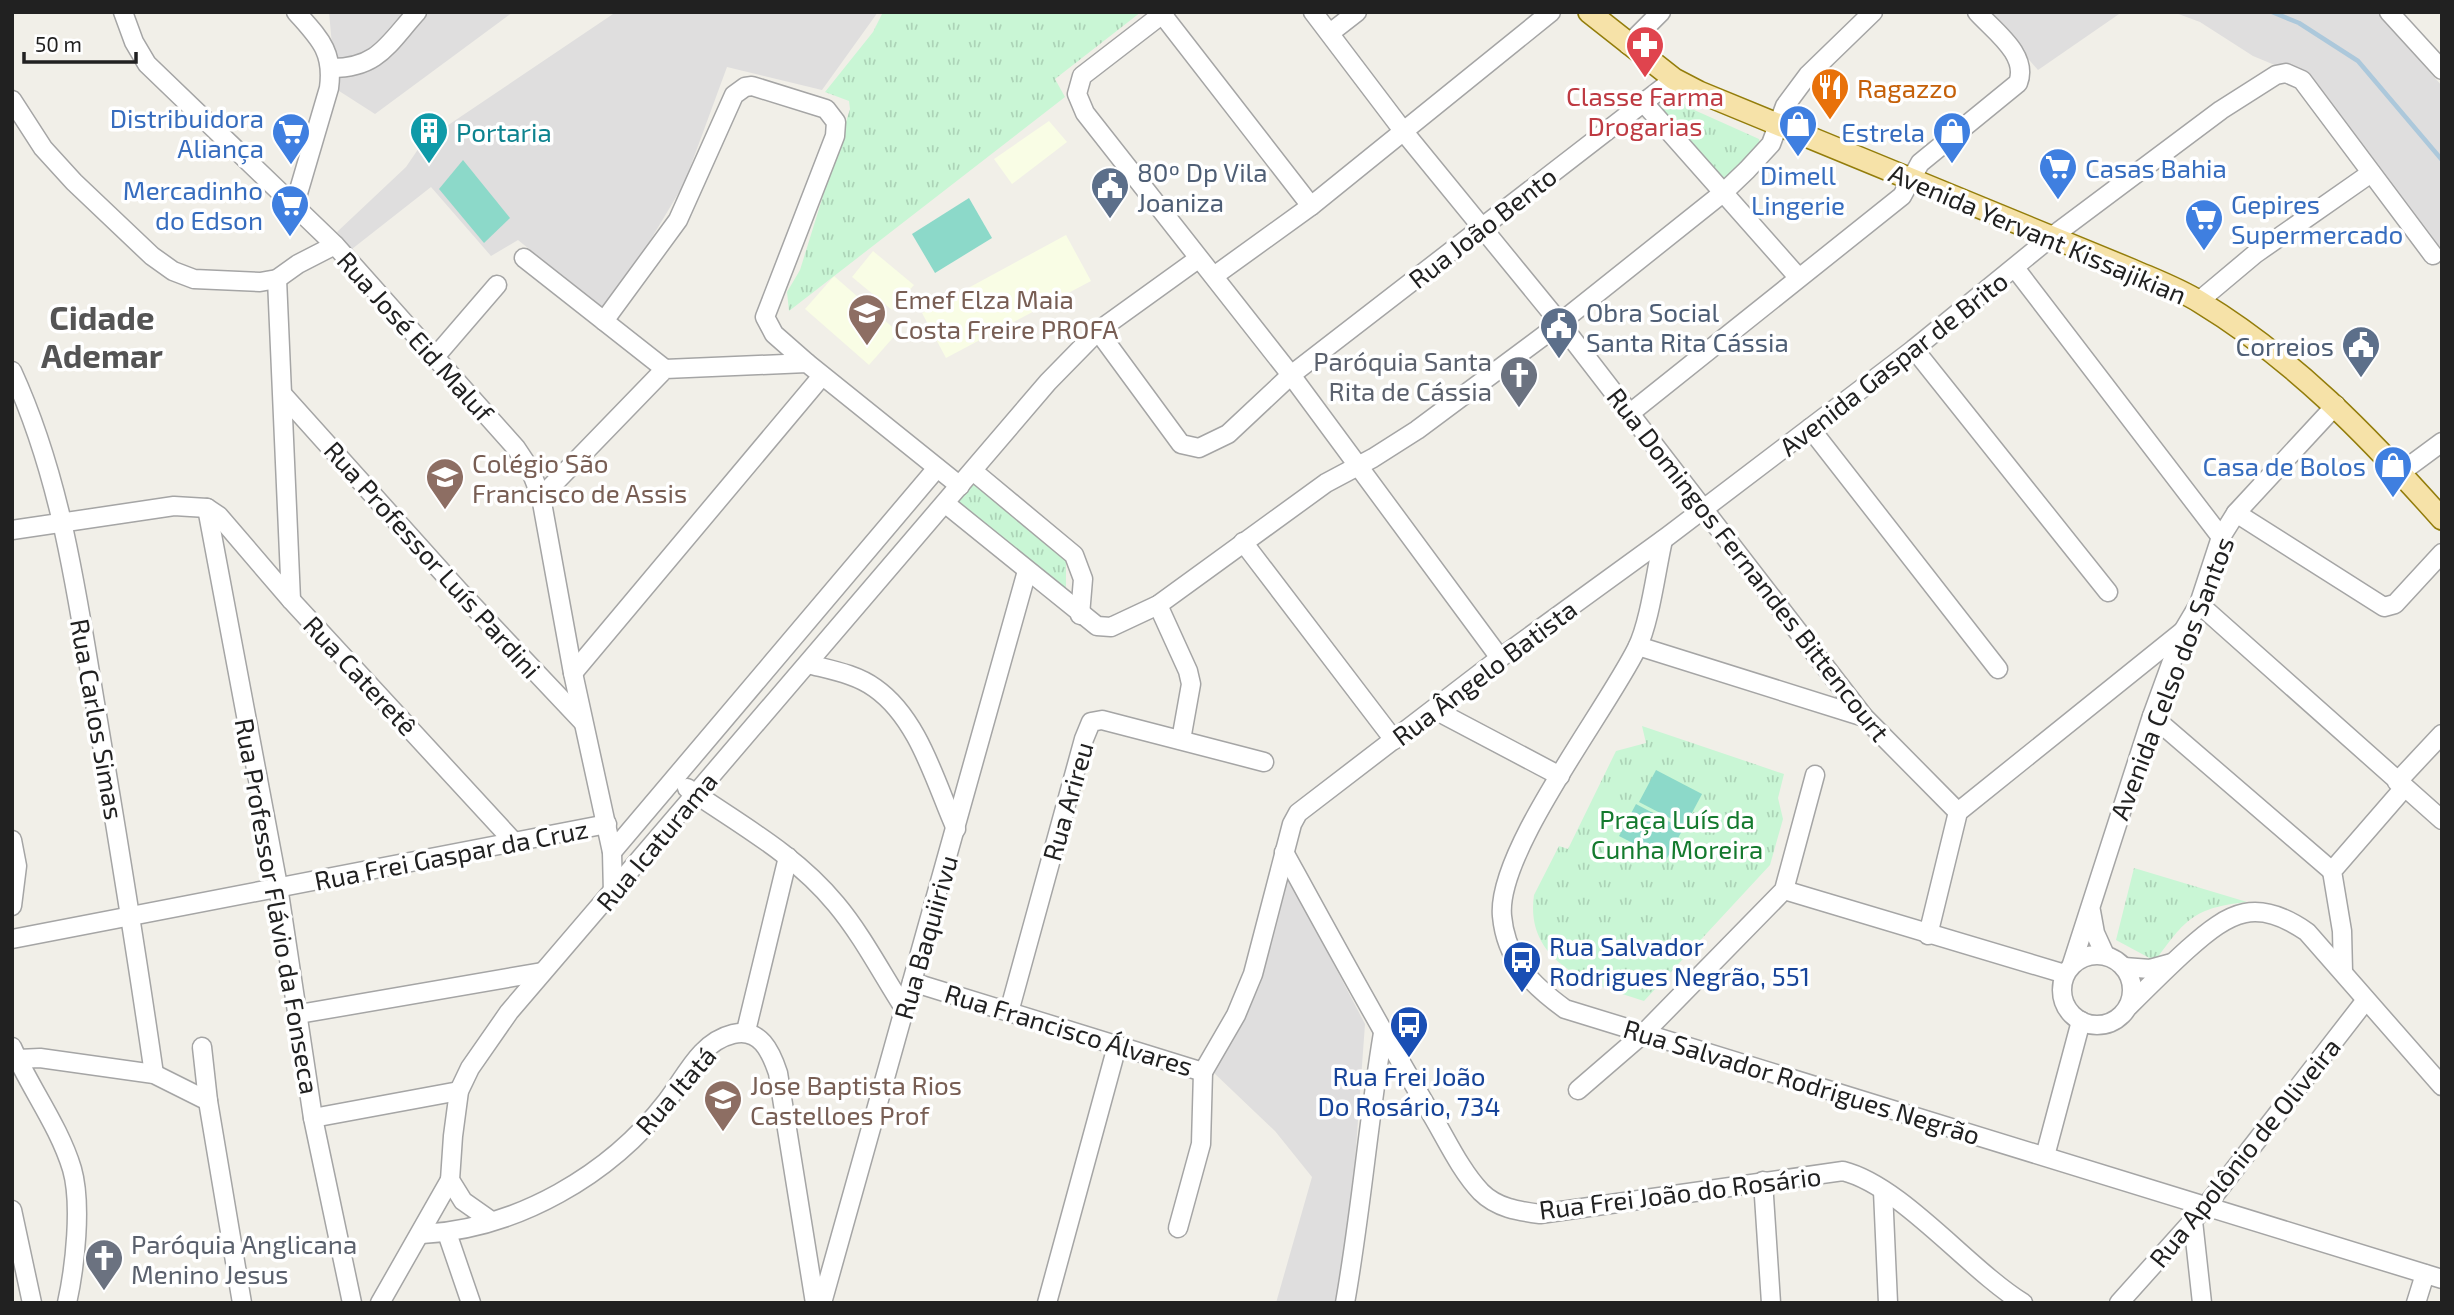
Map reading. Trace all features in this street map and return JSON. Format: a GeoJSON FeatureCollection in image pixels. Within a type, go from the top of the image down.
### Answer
{"type":"FeatureCollection","features":[{"type":"Feature","properties":{"kind":"main road","name":"Avenida Yervant Kissajikian"},"geometry":{"type":"LineString","coordinates":[[1589,12],[1674,79],[1777,126],[1912,178],[2050,238],[2132,270],[2199,301],[2300,373],[2336,405],[2442,519]]}},
{"type":"Feature","properties":{"kind":"street","name":"Rua José Eid Maluf"},"geometry":{"type":"LineString","coordinates":[[122,12],[134,43],[147,64],[335,245],[516,448],[530,469],[541,497],[573,673],[607,824],[612,852],[613,894]]}},
{"type":"Feature","properties":{"kind":"street"},"geometry":{"type":"LineString","coordinates":[[294,207],[330,88],[330,62],[296,12]]}},
{"type":"Feature","properties":{"kind":"street"},"geometry":{"type":"LineString","coordinates":[[330,62],[351,68],[373,60],[417,12]]}},
{"type":"Feature","properties":{"kind":"street","name":"Rua Domingos Fernandes Bittencourt"},"geometry":{"type":"LineString","coordinates":[[1313,12],[1404,132],[1560,323],[1864,717],[1958,812]]}},
{"type":"Feature","properties":{"kind":"street"},"geometry":{"type":"LineString","coordinates":[[1330,33],[1357,12]]}},
{"type":"Feature","properties":{"kind":"street"},"geometry":{"type":"LineString","coordinates":[[1214,276],[1311,206],[1551,12]]}},
{"type":"Feature","properties":{"kind":"street"},"geometry":{"type":"LineString","coordinates":[[1628,45],[1661,12]]}},
{"type":"Feature","properties":{"kind":"street"},"geometry":{"type":"LineString","coordinates":[[946,504],[1080,615],[1097,626],[1111,627],[1158,604],[1325,483],[1417,430],[1560,323],[1724,192],[1771,144],[1784,106],[1808,75],[1873,12]]}},
{"type":"Feature","properties":{"kind":"street"},"geometry":{"type":"LineString","coordinates":[[1629,414],[1902,196],[1920,163],[2011,91],[2021,75],[2017,56],[1977,12]]}},
{"type":"Feature","properties":{"kind":"street"},"geometry":{"type":"LineString","coordinates":[[2389,12],[2442,70]]}},
{"type":"Feature","properties":{"kind":"street"},"geometry":{"type":"LineString","coordinates":[[1311,206],[1164,13],[1082,76],[1077,88],[1085,113],[1198,260],[1214,276],[1292,375],[1500,658]]}},
{"type":"Feature","properties":{"kind":"street","name":"Avenida Gaspar de Brito"},"geometry":{"type":"LineString","coordinates":[[1705,509],[1914,349],[2050,238],[2221,110],[2266,81],[2287,74],[2302,80],[2371,173]]}},
{"type":"Feature","properties":{"kind":"street","name":"Rua João Bento"},"geometry":{"type":"LineString","coordinates":[[1098,331],[1172,435],[1187,447],[1211,444],[1228,433],[1292,375],[1674,79]]}},
{"type":"Feature","properties":{"kind":"street"},"geometry":{"type":"LineString","coordinates":[[604,321],[678,220],[734,95],[745,87],[752,86],[826,108],[836,122],[835,136],[765,317],[774,334],[807,363],[960,486]]}},
{"type":"Feature","properties":{"kind":"street"},"geometry":{"type":"LineString","coordinates":[[12,100],[43,148],[74,182],[152,256],[173,271],[194,279],[224,282],[277,279],[298,264],[335,245]]}},
{"type":"Feature","properties":{"kind":"street"},"geometry":{"type":"LineString","coordinates":[[1644,103],[1798,277]]}},
{"type":"Feature","properties":{"kind":"street"},"geometry":{"type":"LineString","coordinates":[[2199,301],[2255,254],[2371,173],[2433,256]]}},
{"type":"Feature","properties":{"kind":"street"},"geometry":{"type":"LineString","coordinates":[[524,258],[666,369],[807,363]]}},
{"type":"Feature","properties":{"kind":"street","name":"Rua Icaturama"},"geometry":{"type":"LineString","coordinates":[[450,1180],[459,1091],[470,1068],[501,1023],[542,972],[613,894],[695,793],[946,504],[1048,382],[1098,331],[1198,260]]}},
{"type":"Feature","properties":{"kind":"street"},"geometry":{"type":"LineString","coordinates":[[2015,268],[2221,537]]}},
{"type":"Feature","properties":{"kind":"street"},"geometry":{"type":"LineString","coordinates":[[277,279],[284,396],[290,600]]}},
{"type":"Feature","properties":{"kind":"street"},"geometry":{"type":"LineString","coordinates":[[435,357],[497,285]]}},
{"type":"Feature","properties":{"kind":"street"},"geometry":{"type":"LineString","coordinates":[[1914,349],[2108,592]]}},
{"type":"Feature","properties":{"kind":"street"},"geometry":{"type":"LineString","coordinates":[[541,497],[666,369]]}},
{"type":"Feature","properties":{"kind":"street","name":"Rua Carlos Simas"},"geometry":{"type":"LineString","coordinates":[[12,371],[28,407],[65,523],[155,1074]]}},
{"type":"Feature","properties":{"kind":"street"},"geometry":{"type":"LineString","coordinates":[[573,673],[822,376]]}},
{"type":"Feature","properties":{"kind":"street","name":"Rua Professor Luís Pardini"},"geometry":{"type":"LineString","coordinates":[[284,396],[460,592],[583,722]]}},
{"type":"Feature","properties":{"kind":"street","name":"Avenida Celso dos Santos"},"geometry":{"type":"LineString","coordinates":[[2069,969],[2152,716],[2183,631],[2199,604],[2221,537],[2236,513],[2336,405]]}},
{"type":"Feature","properties":{"kind":"street"},"geometry":{"type":"LineString","coordinates":[[1810,428],[1998,669]]}},
{"type":"Feature","properties":{"kind":"street"},"geometry":{"type":"LineString","coordinates":[[2400,473],[2442,442]]}},
{"type":"Feature","properties":{"kind":"street","name":"Rua Icaturama"},"geometry":{"type":"LineString","coordinates":[[612,852],[676,780],[937,468]]}},
{"type":"Feature","properties":{"kind":"street"},"geometry":{"type":"LineString","coordinates":[[973,471],[1074,555],[1083,579],[1080,615]]}},
{"type":"Feature","properties":{"kind":"street"},"geometry":{"type":"LineString","coordinates":[[12,530],[174,506],[207,508]]}},
{"type":"Feature","properties":{"kind":"street","name":"Rua Cateretê"},"geometry":{"type":"LineString","coordinates":[[207,508],[230,526],[290,600],[515,843]]}},
{"type":"Feature","properties":{"kind":"street","name":"Rua Professor Flávio da Fonseca"},"geometry":{"type":"LineString","coordinates":[[207,508],[278,886],[313,1118],[352,1303]]}},
{"type":"Feature","properties":{"kind":"street","name":"Rua Ângelo Batista"},"geometry":{"type":"LineString","coordinates":[[1284,852],[1298,813],[1500,658],[1705,509]]}},
{"type":"Feature","properties":{"kind":"street"},"geometry":{"type":"LineString","coordinates":[[2236,513],[2384,607],[2395,604],[2442,553]]}},
{"type":"Feature","properties":{"kind":"street","name":"Rua Salvador Rodrigues Negrão"},"geometry":{"type":"LineString","coordinates":[[1663,540],[1638,646],[1560,776],[1508,874],[1502,915],[1506,937],[1517,964],[1536,987],[1565,1009],[2434,1276]]}},
{"type":"Feature","properties":{"kind":"street"},"geometry":{"type":"LineString","coordinates":[[1243,542],[1394,740]]}},
{"type":"Feature","properties":{"kind":"street","name":"Rua Baquiirivu"},"geometry":{"type":"LineString","coordinates":[[822,1303],[1027,570]]}},
{"type":"Feature","properties":{"kind":"street"},"geometry":{"type":"LineString","coordinates":[[1158,604],[1188,671],[1191,684],[1181,740]]}},
{"type":"Feature","properties":{"kind":"street"},"geometry":{"type":"LineString","coordinates":[[2199,604],[2442,820]]}},
{"type":"Feature","properties":{"kind":"street"},"geometry":{"type":"LineString","coordinates":[[1928,935],[1958,812],[2183,631]]}},
{"type":"Feature","properties":{"kind":"street"},"geometry":{"type":"LineString","coordinates":[[1638,646],[1864,717]]}},
{"type":"Feature","properties":{"kind":"street"},"geometry":{"type":"LineString","coordinates":[[808,664],[852,676],[875,688],[896,707],[912,730],[956,829]]}},
{"type":"Feature","properties":{"kind":"street"},"geometry":{"type":"LineString","coordinates":[[1435,710],[1560,776]]}},
{"type":"Feature","properties":{"kind":"street"},"geometry":{"type":"LineString","coordinates":[[2152,716],[2332,872],[2342,932],[2343,972]]}},
{"type":"Feature","properties":{"kind":"street","name":"Rua Arireu"},"geometry":{"type":"LineString","coordinates":[[1009,1012],[1088,727],[1096,719],[1264,762]]}},
{"type":"Feature","properties":{"kind":"street"},"geometry":{"type":"LineString","coordinates":[[2332,872],[2442,734]]}},
{"type":"Feature","properties":{"kind":"street"},"geometry":{"type":"LineString","coordinates":[[1578,1090],[1644,1033],[1784,890],[1815,775]]}},
{"type":"Feature","properties":{"kind":"street"},"geometry":{"type":"LineString","coordinates":[[676,780],[788,857],[836,904],[904,1008]]}},
{"type":"Feature","properties":{"kind":"street","name":"Rua Frei Gaspar da Cruz"},"geometry":{"type":"LineString","coordinates":[[12,939],[607,824]]}},
{"type":"Feature","properties":{"kind":"street"},"geometry":{"type":"LineString","coordinates":[[12,840],[17,874],[12,906]]}},
{"type":"Feature","properties":{"kind":"street","name":"Rua Francisco Álvares"},"geometry":{"type":"LineString","coordinates":[[912,982],[1203,1072],[1236,1014],[1253,974],[1284,852]]}},
{"type":"Feature","properties":{"kind":"street","name":"Rua Frei João do Rosário"},"geometry":{"type":"LineString","coordinates":[[1284,852],[1383,1033],[1480,1191],[1495,1203],[1514,1211],[1539,1214],[1843,1171],[1857,1175],[1884,1191],[2017,1301]]}},
{"type":"Feature","properties":{"kind":"street"},"geometry":{"type":"LineString","coordinates":[[746,1031],[788,857]]}},
{"type":"Feature","properties":{"kind":"street"},"geometry":{"type":"LineString","coordinates":[[1784,890],[1928,935],[2069,969],[2093,954],[2105,955],[2124,967],[2150,969],[2172,963]]}},
{"type":"Feature","properties":{"kind":"street"},"geometry":{"type":"LineString","coordinates":[[2090,904],[2095,933],[2105,955]]}},
{"type":"Feature","properties":{"kind":"street"},"geometry":{"type":"LineString","coordinates":[[2069,969],[2063,1001],[2081,1021],[2108,1024],[2124,1014],[2172,963],[2216,923],[2247,912],[2265,912],[2285,917],[2307,932],[2442,1086]]}},
{"type":"Feature","properties":{"kind":"street"},"geometry":{"type":"LineString","coordinates":[[2124,967],[2133,988],[2129,1006]]}},
{"type":"Feature","properties":{"kind":"street"},"geometry":{"type":"LineString","coordinates":[[299,1014],[542,972]]}},
{"type":"Feature","properties":{"kind":"street","name":"Rua Apolônio de Oliveira"},"geometry":{"type":"LineString","coordinates":[[2119,1303],[2206,1206],[2366,1000]]}},
{"type":"Feature","properties":{"kind":"street"},"geometry":{"type":"LineString","coordinates":[[2045,1156],[2081,1021]]}},
{"type":"Feature","properties":{"kind":"street","name":"Rua Itatá"},"geometry":{"type":"LineString","coordinates":[[422,1234],[447,1233],[551,1199],[631,1141],[667,1101],[695,1059],[712,1044],[730,1034],[746,1031],[762,1040],[778,1073],[815,1303]]}},
{"type":"Feature","properties":{"kind":"street"},"geometry":{"type":"LineString","coordinates":[[1345,1303],[1359,1223],[1373,1094],[1383,1033]]}},
{"type":"Feature","properties":{"kind":"street"},"geometry":{"type":"LineString","coordinates":[[1047,1303],[1117,1046]]}},
{"type":"Feature","properties":{"kind":"street"},"geometry":{"type":"LineString","coordinates":[[202,1048],[208,1101],[242,1303]]}},
{"type":"Feature","properties":{"kind":"street"},"geometry":{"type":"LineString","coordinates":[[15,1053],[155,1074],[208,1101]]}},
{"type":"Feature","properties":{"kind":"street"},"geometry":{"type":"LineString","coordinates":[[15,1053],[60,1140],[75,1184],[71,1287],[67,1303]]}},
{"type":"Feature","properties":{"kind":"street"},"geometry":{"type":"LineString","coordinates":[[1178,1228],[1201,1144],[1203,1072]]}},
{"type":"Feature","properties":{"kind":"street"},"geometry":{"type":"LineString","coordinates":[[313,1118],[459,1091]]}},
{"type":"Feature","properties":{"kind":"street"},"geometry":{"type":"LineString","coordinates":[[450,1180],[463,1201],[490,1220]]}},
{"type":"Feature","properties":{"kind":"street"},"geometry":{"type":"LineString","coordinates":[[380,1303],[422,1234],[450,1180]]}},
{"type":"Feature","properties":{"kind":"street"},"geometry":{"type":"LineString","coordinates":[[1763,1181],[1771,1303]]}},
{"type":"Feature","properties":{"kind":"street"},"geometry":{"type":"LineString","coordinates":[[1884,1191],[1888,1303]]}},
{"type":"Feature","properties":{"kind":"street"},"geometry":{"type":"LineString","coordinates":[[12,1210],[28,1300]]}},
{"type":"Feature","properties":{"kind":"street"},"geometry":{"type":"LineString","coordinates":[[2193,1221],[2202,1303]]}},
{"type":"Feature","properties":{"kind":"street"},"geometry":{"type":"LineString","coordinates":[[447,1233],[471,1303]]}},
{"type":"Feature","properties":{"kind":"street"},"geometry":{"type":"LineString","coordinates":[[2416,1303],[2434,1276]]}},
{"type":"Feature","properties":{"kind":"shaded area"},"geometry":{"type":"Polygon","coordinates":[[[329,12],[513,12],[375,114],[336,89],[329,12]]]}},
{"type":"Feature","properties":{"kind":"shaded area"},"geometry":{"type":"Polygon","coordinates":[[[616,12],[878,12],[822,90],[727,67],[684,184],[621,289],[603,309],[518,240],[491,256],[431,187],[352,249],[337,232],[406,167],[423,142],[616,12]]]}},
{"type":"Feature","properties":{"kind":"shaded area"},"geometry":{"type":"Polygon","coordinates":[[[1987,12],[2122,12],[2038,70],[1987,12]]]}},
{"type":"Feature","properties":{"kind":"shaded area"},"geometry":{"type":"Polygon","coordinates":[[[2173,12],[2377,12],[2442,86],[2442,247],[2431,241],[2309,79],[2253,56],[2200,22],[2173,12]]]}},
{"type":"Feature","properties":{"kind":"shaded area"},"geometry":{"type":"Polygon","coordinates":[[[1049,121],[1067,142],[1012,184],[994,159],[1049,121]]]}},
{"type":"Feature","properties":{"kind":"shaded area"},"geometry":{"type":"Polygon","coordinates":[[[1066,235],[1091,281],[946,358],[922,313],[1066,235]]]}},
{"type":"Feature","properties":{"kind":"shaded area"},"geometry":{"type":"Polygon","coordinates":[[[873,251],[914,285],[892,310],[852,277],[873,251]]]}},
{"type":"Feature","properties":{"kind":"shaded area"},"geometry":{"type":"Polygon","coordinates":[[[834,276],[898,332],[869,365],[805,309],[834,276]]]}},
{"type":"Feature","properties":{"kind":"shaded area"},"geometry":{"type":"Polygon","coordinates":[[[1285,871],[1365,1024],[1353,1189],[1339,1303],[1276,1303],[1312,1177],[1275,1131],[1213,1072],[1260,985],[1285,871]]]}},
{"type":"Feature","properties":{"kind":"green space"},"geometry":{"type":"Polygon","coordinates":[[[883,12],[1141,12],[1055,79],[1065,97],[789,311],[787,292],[800,270],[850,109],[849,101],[825,92],[873,32],[883,12]]]}},
{"type":"Feature","properties":{"kind":"green space"},"geometry":{"type":"Polygon","coordinates":[[[1671,95],[1692,109],[1759,139],[1760,143],[1723,180],[1658,106],[1671,95]]]}},
{"type":"Feature","properties":{"kind":"green space"},"geometry":{"type":"Polygon","coordinates":[[[463,160],[510,218],[484,243],[439,189],[463,160]]]}},
{"type":"Feature","properties":{"kind":"green space"},"geometry":{"type":"Polygon","coordinates":[[[969,198],[992,238],[935,273],[912,234],[969,198]]]}},
{"type":"Feature","properties":{"kind":"green space"},"geometry":{"type":"Polygon","coordinates":[[[976,476],[1066,557],[1066,595],[953,504],[976,476]]]}},
{"type":"Feature","properties":{"kind":"green space","name":"Praça Luís da Cunha Moreira"},"geometry":{"type":"Polygon","coordinates":[[[1642,726],[1784,774],[1778,798],[1783,819],[1770,865],[1644,1001],[1584,979],[1566,968],[1551,955],[1540,938],[1534,919],[1534,895],[1559,846],[1568,849],[1616,751],[1646,743],[1642,726]]]}},
{"type":"Feature","properties":{"kind":"green space"},"geometry":{"type":"Polygon","coordinates":[[[1656,770],[1702,794],[1685,826],[1639,802],[1656,770]]]}},
{"type":"Feature","properties":{"kind":"green space"},"geometry":{"type":"Polygon","coordinates":[[[1636,804],[1683,829],[1666,860],[1619,836],[1636,804]]]}},
{"type":"Feature","properties":{"kind":"green space"},"geometry":{"type":"Polygon","coordinates":[[[2134,868],[2247,902],[2214,908],[2192,918],[2183,925],[2155,961],[2116,940],[2134,868]]]}},
{"type":"Feature","properties":{"kind":"waterway"},"geometry":{"type":"LineString","coordinates":[[2272,12],[2299,23],[2358,61],[2442,160]]}},
{"type":"Feature","properties":{"kind":"place","name":"Classe Farma Drogarias"},"geometry":{"type":"Point","coordinates":[1645,79]}},
{"type":"Feature","properties":{"kind":"place","name":"Ragazzo"},"geometry":{"type":"Point","coordinates":[1830,121]}},
{"type":"Feature","properties":{"kind":"place","name":"Dimell Lingerie"},"geometry":{"type":"Point","coordinates":[1798,158]}},
{"type":"Feature","properties":{"kind":"place","name":"Portaria"},"geometry":{"type":"Point","coordinates":[429,165]}},
{"type":"Feature","properties":{"kind":"place","name":"Estrela"},"geometry":{"type":"Point","coordinates":[1952,165]}},
{"type":"Feature","properties":{"kind":"place","name":"Distribuidora Aliança"},"geometry":{"type":"Point","coordinates":[291,166]}},
{"type":"Feature","properties":{"kind":"place","name":"Casas Bahia"},"geometry":{"type":"Point","coordinates":[2058,201]}},
{"type":"Feature","properties":{"kind":"place","name":"80º Dp Vila Joaniza"},"geometry":{"type":"Point","coordinates":[1110,220]}},
{"type":"Feature","properties":{"kind":"place","name":"Mercadinho do Edson"},"geometry":{"type":"Point","coordinates":[290,238]}},
{"type":"Feature","properties":{"kind":"place","name":"Gepires Supermercado"},"geometry":{"type":"Point","coordinates":[2204,252]}},
{"type":"Feature","properties":{"kind":"place","name":"Emef Elza Maia Costa Freire PROFA"},"geometry":{"type":"Point","coordinates":[867,347]}},
{"type":"Feature","properties":{"kind":"place","name":"Obra Social Santa Rita Cássia"},"geometry":{"type":"Point","coordinates":[1559,360]}},
{"type":"Feature","properties":{"kind":"place","name":"Correios"},"geometry":{"type":"Point","coordinates":[2361,379]}},
{"type":"Feature","properties":{"kind":"place","name":"Paróquia Santa Rita de Cássia"},"geometry":{"type":"Point","coordinates":[1519,409]}},
{"type":"Feature","properties":{"kind":"place","name":"Casa de Bolos"},"geometry":{"type":"Point","coordinates":[2393,499]}},
{"type":"Feature","properties":{"kind":"place","name":"Colégio São Francisco de Assis"},"geometry":{"type":"Point","coordinates":[445,511]}},
{"type":"Feature","properties":{"kind":"place","name":"Rua Salvador Rodrigues Negrão, 551"},"geometry":{"type":"Point","coordinates":[1522,994]}},
{"type":"Feature","properties":{"kind":"place","name":"Rua Frei João Do Rosário, 734"},"geometry":{"type":"Point","coordinates":[1409,1059]}},
{"type":"Feature","properties":{"kind":"place","name":"Jose Baptista Rios Castelloes Prof"},"geometry":{"type":"Point","coordinates":[723,1133]}},
{"type":"Feature","properties":{"kind":"place","name":"Paróquia Anglicana Menino Jesus"},"geometry":{"type":"Point","coordinates":[104,1292]}},
{"type":"Feature","properties":{"kind":"district","name":"Cidade Ademar"},"geometry":{"type":"Point","coordinates":[102,336]}}]}
